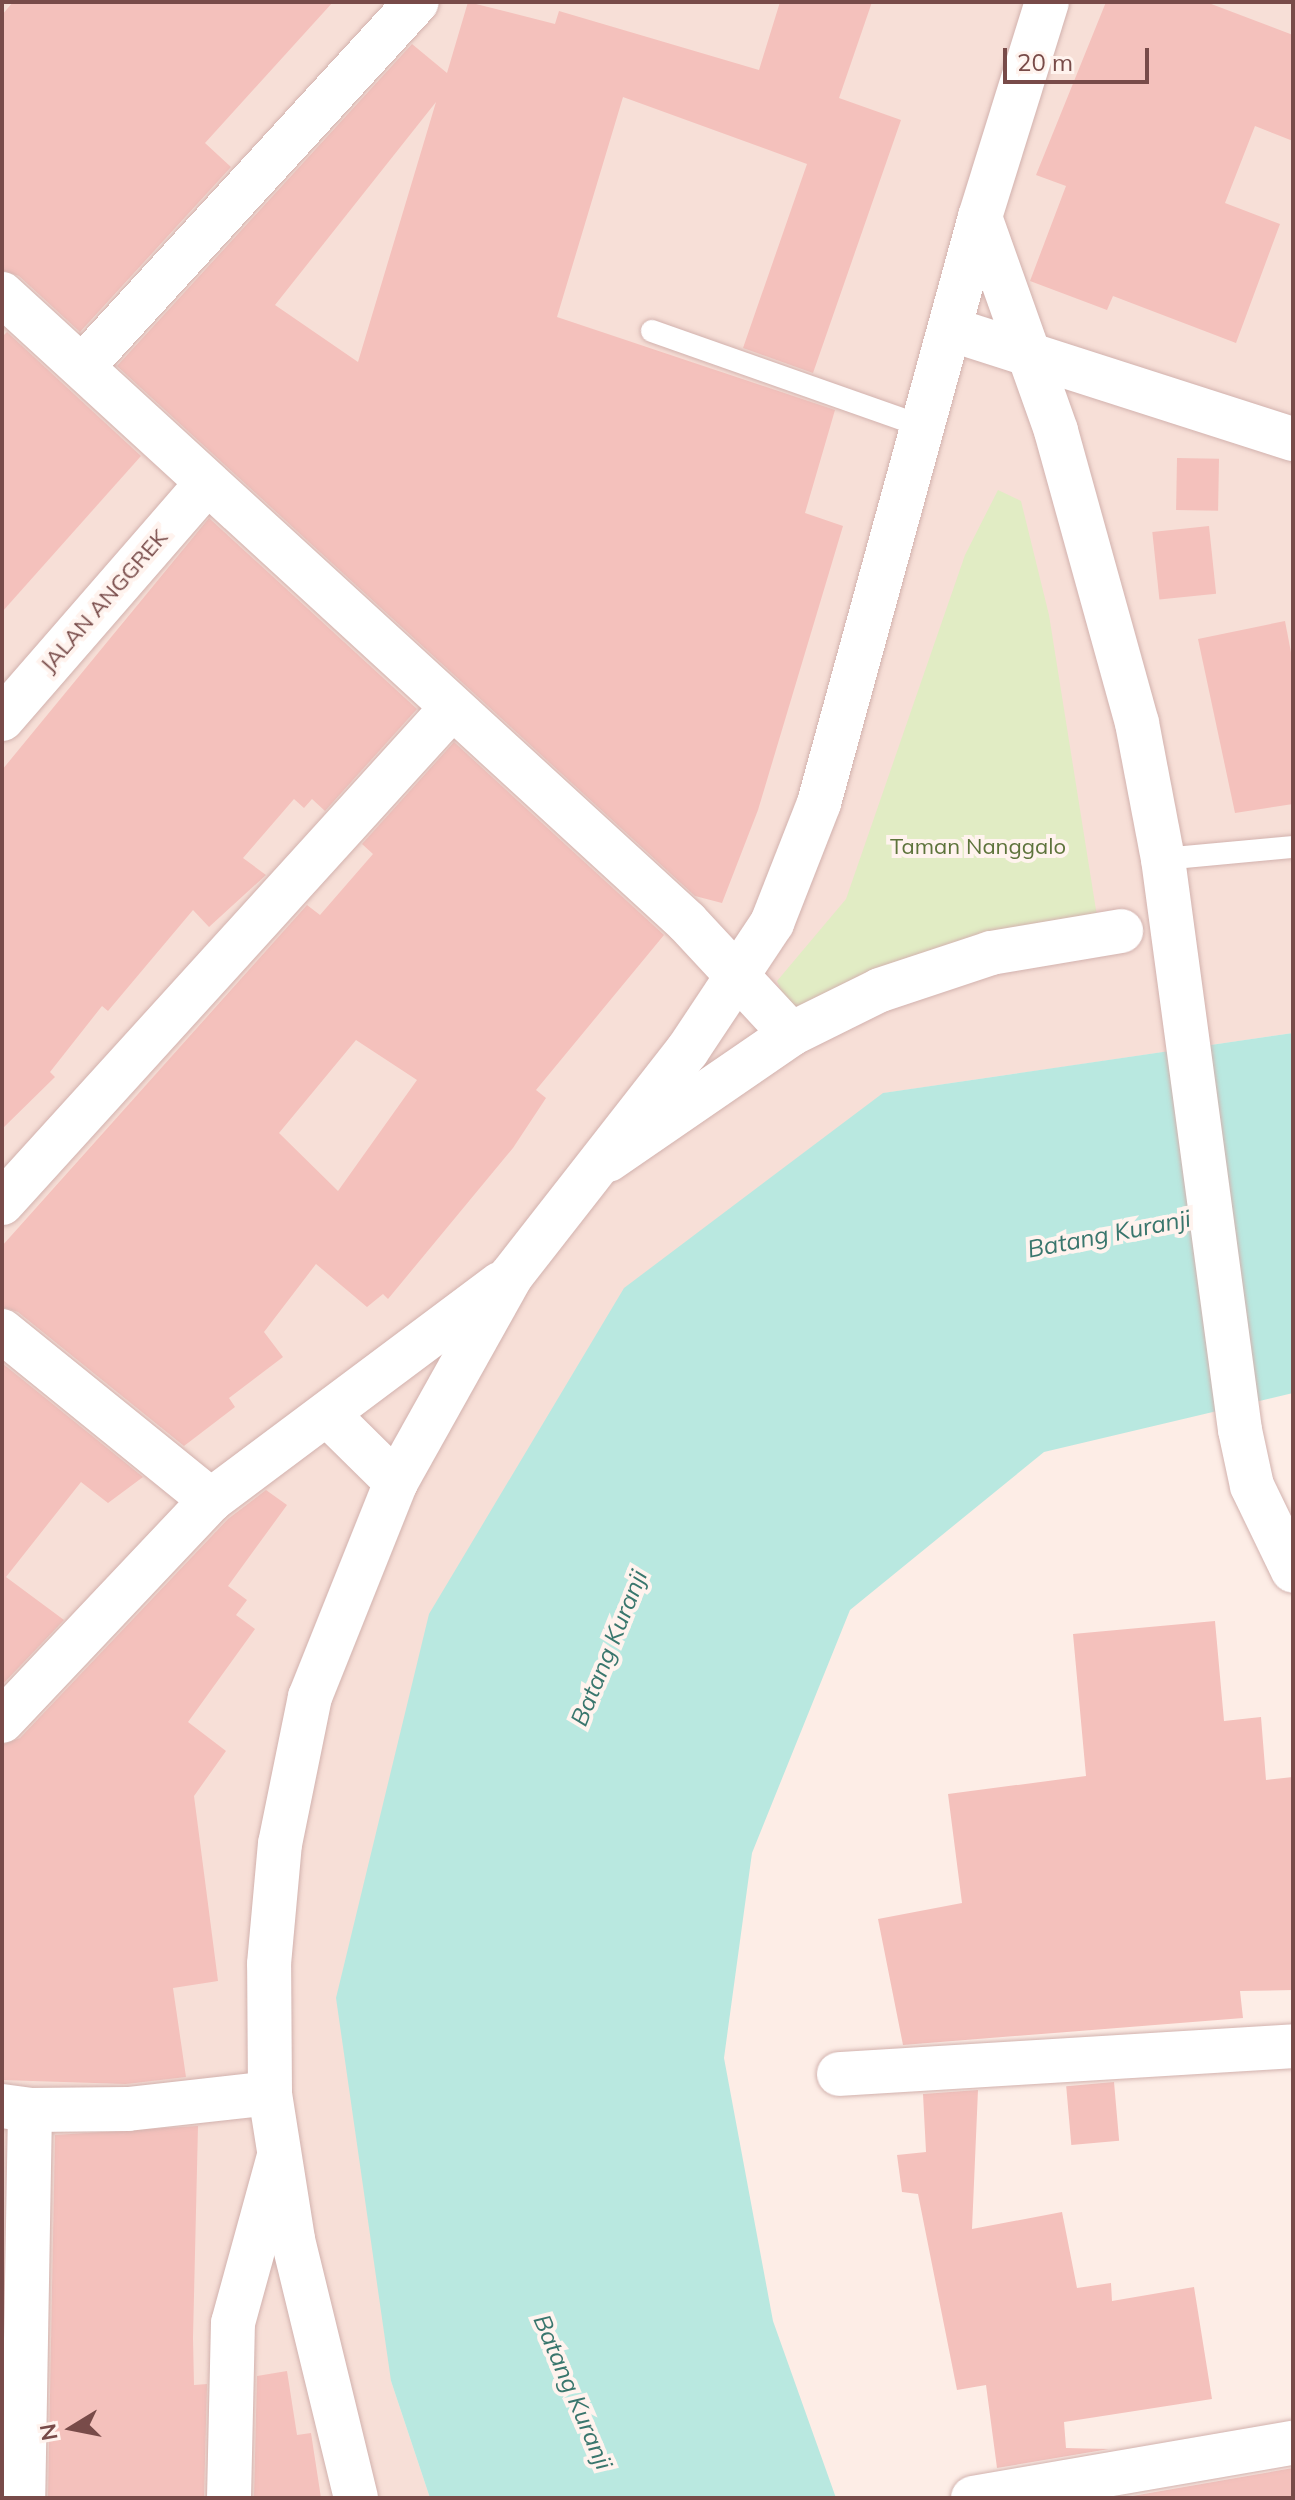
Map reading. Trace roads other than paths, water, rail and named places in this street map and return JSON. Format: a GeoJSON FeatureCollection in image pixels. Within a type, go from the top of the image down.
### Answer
{"type":"FeatureCollection","features":[{"type":"Feature","properties":{"kind":"street"},"geometry":{"type":"LineString","coordinates":[[83,366],[417,2]]}},
{"type":"Feature","properties":{"kind":"street"},"geometry":{"type":"LineString","coordinates":[[356,2498],[279,2156],[270,2093],[269,1964],[279,1859],[310,1697],[396,1482],[511,1276],[599,1166],[742,974],[772,923],[819,803],[953,330],[980,217],[1047,2]]}},
{"type":"Feature","properties":{"kind":"street"},"geometry":{"type":"LineString","coordinates":[[980,217],[1030,352],[1137,723],[1163,859],[1240,1430],[1252,1486],[1293,1571]]}},
{"type":"Feature","properties":{"kind":"street"},"geometry":{"type":"LineString","coordinates":[[2,294],[83,366],[449,711],[742,974],[791,1034]]}},
{"type":"Feature","properties":{"kind":"street"},"geometry":{"type":"LineString","coordinates":[[953,330],[1030,352],[1293,439]]}},
{"type":"Feature","properties":{"kind":"street","name":"JALAN ANGGREK"},"geometry":{"type":"LineString","coordinates":[[2,719],[206,484]]}},
{"type":"Feature","properties":{"kind":"street"},"geometry":{"type":"LineString","coordinates":[[2,1203],[449,711]]}},
{"type":"Feature","properties":{"kind":"street"},"geometry":{"type":"LineString","coordinates":[[599,1166],[791,1034],[951,965],[1121,931]]}},
{"type":"Feature","properties":{"kind":"street"},"geometry":{"type":"LineString","coordinates":[[2,1721],[211,1500],[511,1276]]}},
{"type":"Feature","properties":{"kind":"street"},"geometry":{"type":"LineString","coordinates":[[2,1331],[211,1500]]}},
{"type":"Feature","properties":{"kind":"street"},"geometry":{"type":"LineString","coordinates":[[327,1414],[396,1482]]}},
{"type":"Feature","properties":{"kind":"street"},"geometry":{"type":"LineString","coordinates":[[839,2074],[1293,2046]]}},
{"type":"Feature","properties":{"kind":"street"},"geometry":{"type":"LineString","coordinates":[[23,2498],[16,2108],[128,2109],[270,2093]]}},
{"type":"Feature","properties":{"kind":"street"},"geometry":{"type":"LineString","coordinates":[[229,2498],[233,2323],[279,2156]]}},
{"type":"Feature","properties":{"kind":"street"},"geometry":{"type":"LineString","coordinates":[[966,2497],[1293,2443]]}},
{"type":"Feature","properties":{"kind":"lane"},"geometry":{"type":"LineString","coordinates":[[652,331],[924,427]]}},
{"type":"Feature","properties":{"kind":"lane"},"geometry":{"type":"LineString","coordinates":[[1163,859],[1293,847]]}},
{"type":"Feature","properties":{"kind":"water","name":"Batang Kuranji"},"geometry":{"type":"Polygon","coordinates":[[[1293,1033],[1293,1393],[1044,1452],[850,1610],[752,1853],[724,2058],[773,2321],[836,2498],[430,2498],[391,2381],[336,1998],[429,1614],[624,1288],[883,1093],[1293,1033]]]}},
{"type":"Feature","properties":{"kind":"park label","name":"Taman Nanggalo"},"geometry":{"type":"Point","coordinates":[978,847]}}]}
